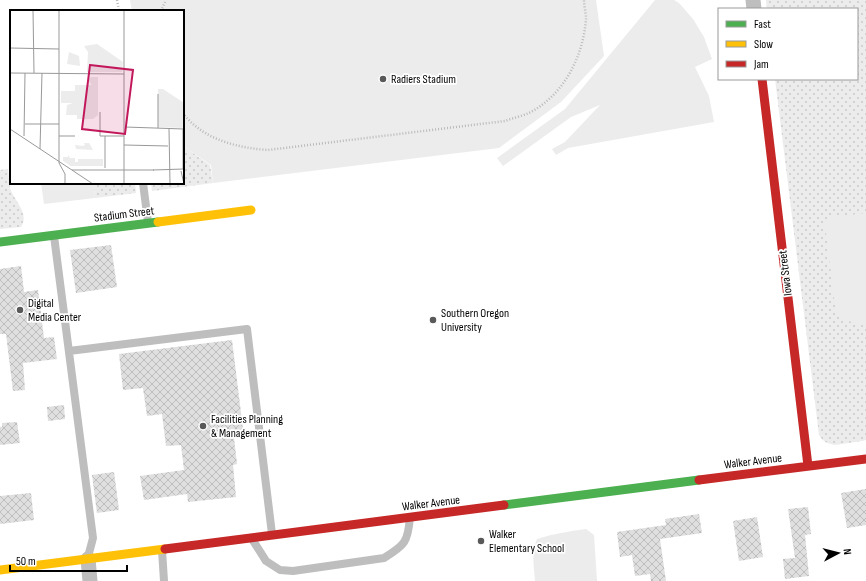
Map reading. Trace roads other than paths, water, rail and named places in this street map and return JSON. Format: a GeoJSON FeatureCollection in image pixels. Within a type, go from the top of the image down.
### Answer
{"type":"FeatureCollection","features":[{"type":"Feature","properties":{"kind":"street","name":"Iowa Street"},"geometry":{"type":"LineString","coordinates":[[762,80],[808,466]]}},
{"type":"Feature","properties":{"kind":"street","name":"Stadium Street"},"geometry":{"type":"LineString","coordinates":[[0,242],[251,210]]}},
{"type":"Feature","properties":{"kind":"street","name":"Walker Avenue"},"geometry":{"type":"LineString","coordinates":[[0,570],[866,459]]}},
{"type":"Feature","properties":{"kind":"street"},"geometry":{"type":"LineString","coordinates":[[88,559],[90,581]]}},
{"type":"Feature","properties":{"kind":"lane"},"geometry":{"type":"LineString","coordinates":[[143,184],[148,223]]}},
{"type":"Feature","properties":{"kind":"lane"},"geometry":{"type":"LineString","coordinates":[[54,235],[93,538],[88,559]]}},
{"type":"Feature","properties":{"kind":"lane"},"geometry":{"type":"LineString","coordinates":[[69,351],[247,329],[272,536]]}},
{"type":"Feature","properties":{"kind":"lane"},"geometry":{"type":"LineString","coordinates":[[251,538],[266,561],[280,570],[293,571],[384,558],[406,541],[409,534],[410,517]]}},
{"type":"Feature","properties":{"kind":"lane"},"geometry":{"type":"LineString","coordinates":[[162,549],[164,581]]}},
{"type":"Feature","properties":{"kind":"place","name":"Radiers Stadium"},"geometry":{"type":"Point","coordinates":[383,79]}},
{"type":"Feature","properties":{"kind":"place","name":"Digital Media Center"},"geometry":{"type":"Point","coordinates":[20,310]}},
{"type":"Feature","properties":{"kind":"place","name":"Southern Oregon University"},"geometry":{"type":"Point","coordinates":[433,320]}},
{"type":"Feature","properties":{"kind":"place","name":"Facilities Planning & Management"},"geometry":{"type":"Point","coordinates":[203,426]}},
{"type":"Feature","properties":{"kind":"place","name":"Walker Elementary School"},"geometry":{"type":"Point","coordinates":[481,541]}}]}
